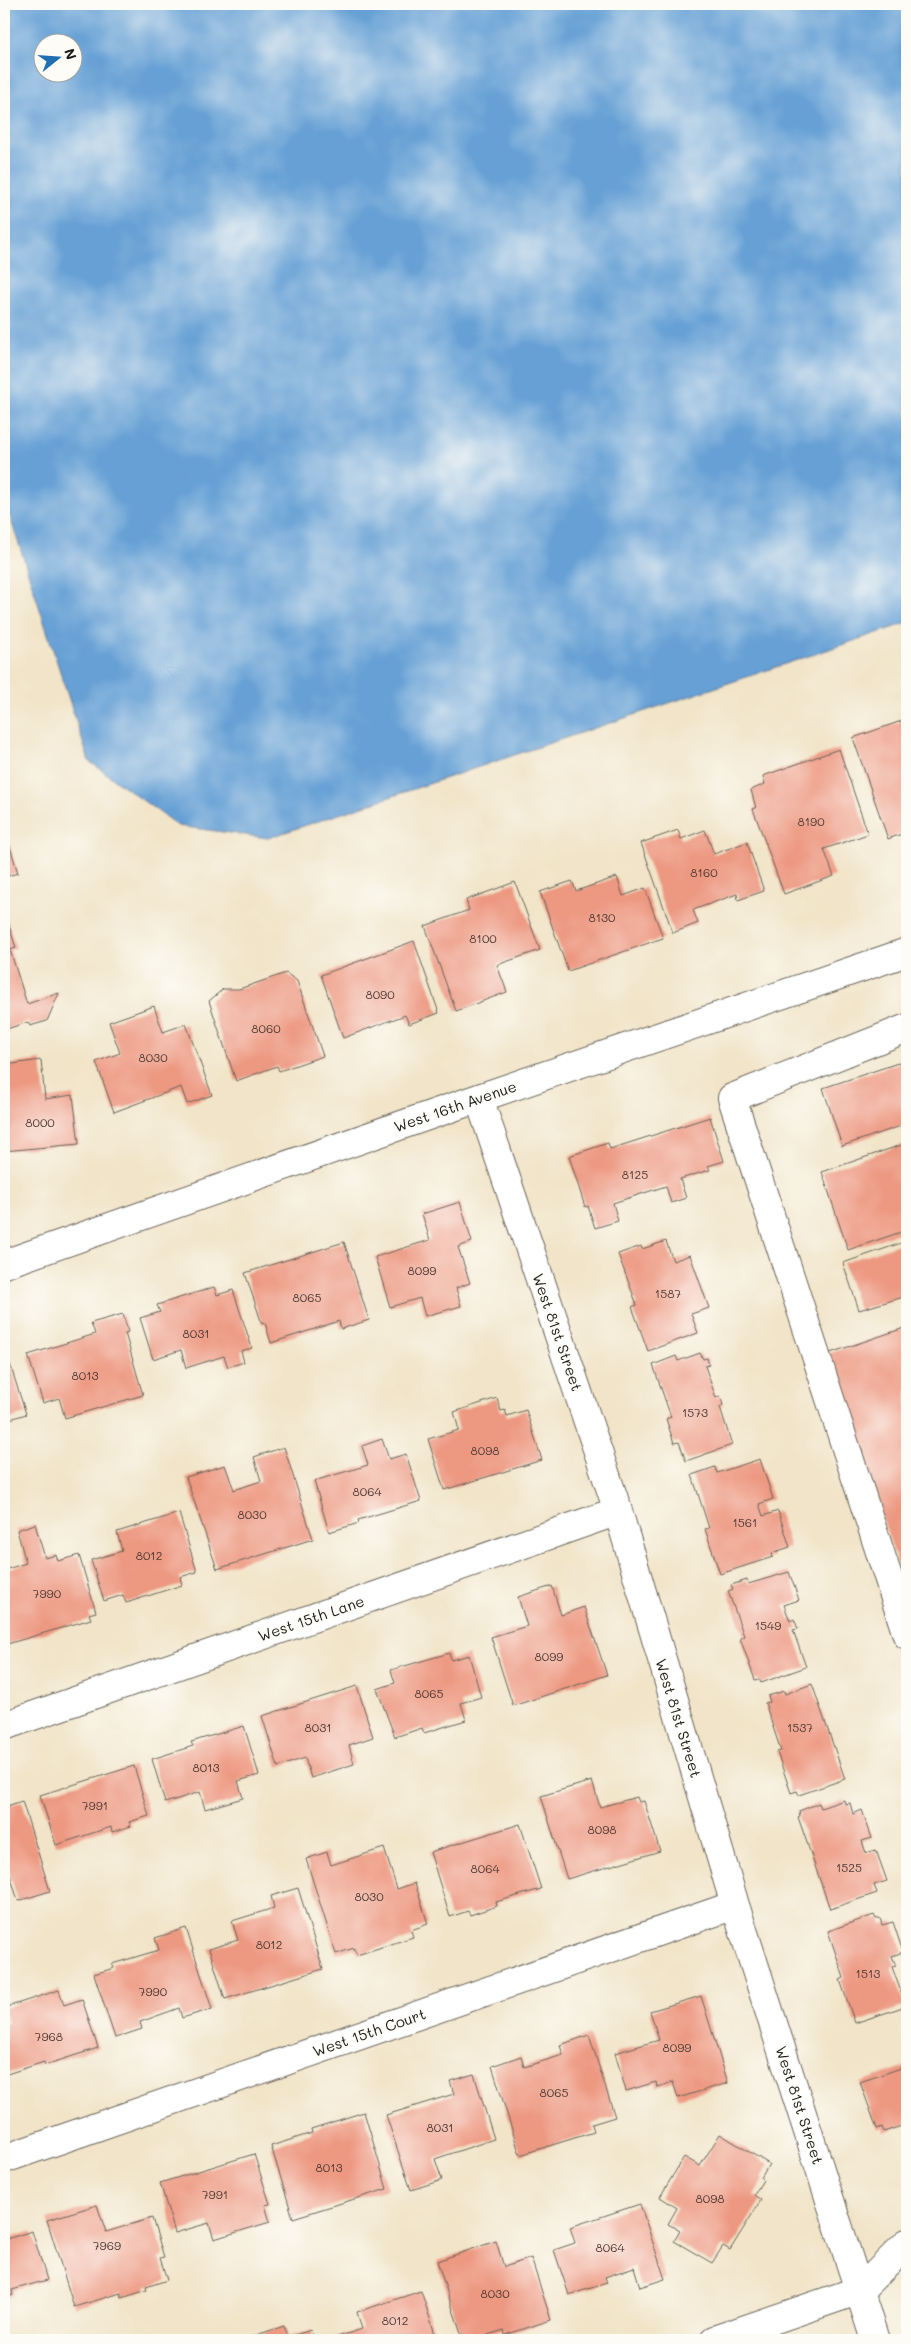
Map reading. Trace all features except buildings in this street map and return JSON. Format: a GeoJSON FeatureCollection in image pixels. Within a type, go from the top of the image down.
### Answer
{"type":"FeatureCollection","features":[{"type":"Feature","properties":{"kind":"street","name":"West 16th Avenue"},"geometry":{"type":"LineString","coordinates":[[4,1264],[479,1098],[907,952]]}},
{"type":"Feature","properties":{"kind":"street"},"geometry":{"type":"LineString","coordinates":[[907,1028],[732,1098],[907,1635]]}},
{"type":"Feature","properties":{"kind":"street","name":"West 81st Street"},"geometry":{"type":"LineString","coordinates":[[479,1098],[618,1511],[735,1905],[875,2340]]}},
{"type":"Feature","properties":{"kind":"street","name":"West 15th Lane"},"geometry":{"type":"LineString","coordinates":[[4,1726],[618,1511]]}},
{"type":"Feature","properties":{"kind":"street","name":"West 15th Court"},"geometry":{"type":"LineString","coordinates":[[4,2159],[735,1905]]}},
{"type":"Feature","properties":{"kind":"street"},"geometry":{"type":"LineString","coordinates":[[714,2340],[860,2290],[907,2243]]}},
{"type":"Feature","properties":{"kind":"water"},"geometry":{"type":"Polygon","coordinates":[[[4,4],[907,4],[907,623],[268,838],[178,826],[89,761],[4,498],[4,4]]]}}]}
